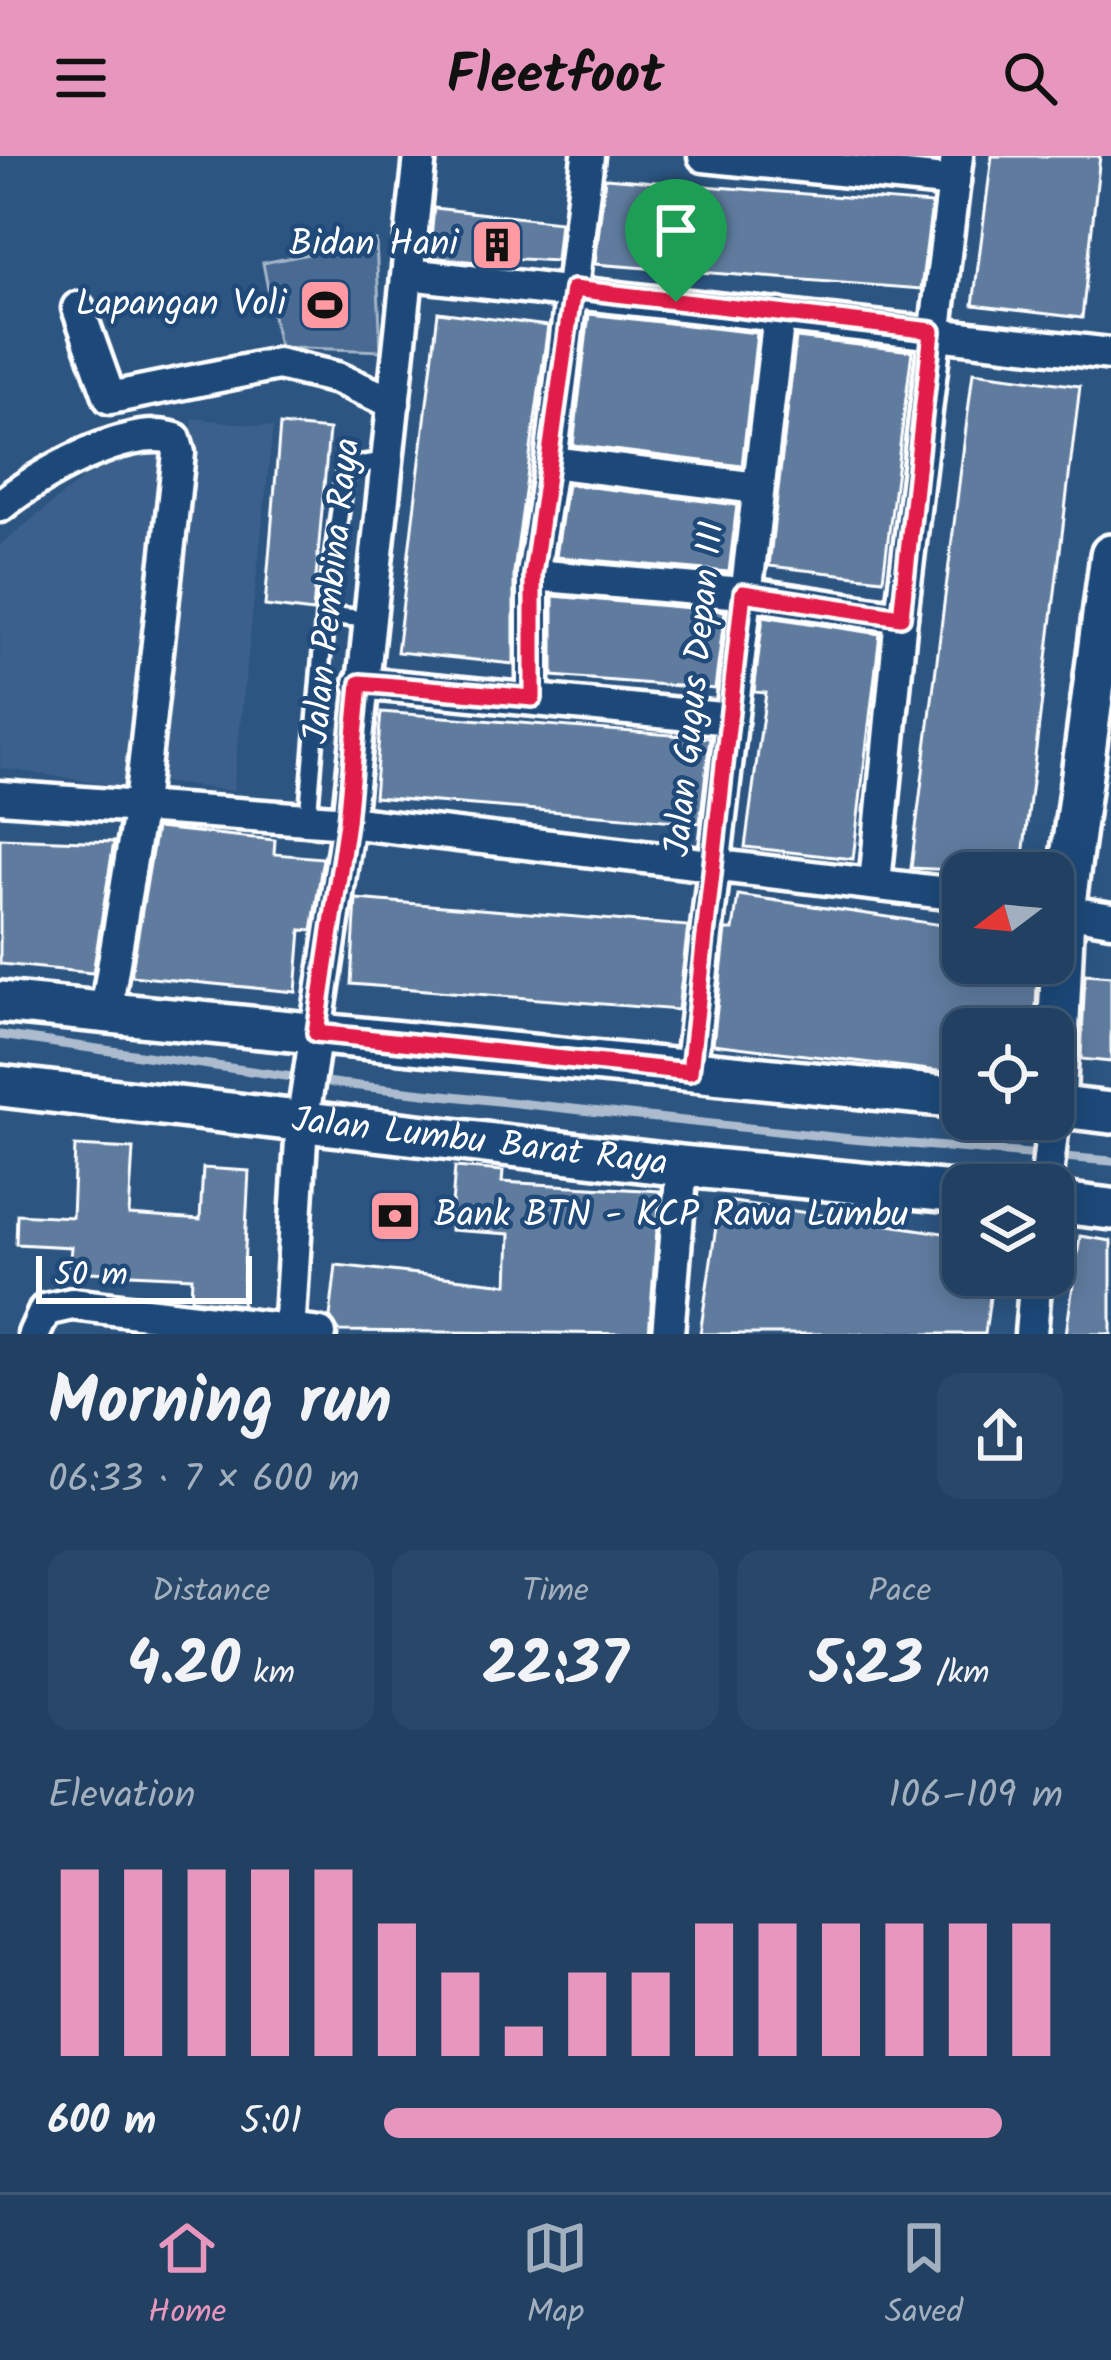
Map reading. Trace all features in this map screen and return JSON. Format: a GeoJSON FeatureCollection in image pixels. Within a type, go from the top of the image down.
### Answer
{"type":"FeatureCollection","features":[{"type":"Feature","properties":{"kind":"street","name":"Jalan Pembina Raya"},"geometry":{"type":"LineString","coordinates":[[299,1333],[303,1118],[347,822],[421,156]]}},
{"type":"Feature","properties":{"kind":"street"},"geometry":{"type":"LineString","coordinates":[[533,698],[533,575],[588,156]]}},
{"type":"Feature","properties":{"kind":"street"},"geometry":{"type":"LineString","coordinates":[[704,156],[956,169],[893,615],[875,883]]}},
{"type":"Feature","properties":{"kind":"street"},"geometry":{"type":"LineString","coordinates":[[409,274],[573,289],[1111,354]]}},
{"type":"Feature","properties":{"kind":"street"},"geometry":{"type":"LineString","coordinates":[[78,308],[110,398],[278,364],[337,377],[394,403]]}},
{"type":"Feature","properties":{"kind":"street","name":"Jalan Gugus Depan III"},"geometry":{"type":"LineString","coordinates":[[690,1072],[779,315]]}},
{"type":"Feature","properties":{"kind":"street"},"geometry":{"type":"LineString","coordinates":[[0,506],[98,450],[145,435],[176,439],[179,453],[140,805],[106,1012]]}},
{"type":"Feature","properties":{"kind":"street"},"geometry":{"type":"LineString","coordinates":[[551,462],[757,488]]}},
{"type":"Feature","properties":{"kind":"street"},"geometry":{"type":"LineString","coordinates":[[1067,852],[1111,555]]}},
{"type":"Feature","properties":{"kind":"street"},"geometry":{"type":"LineString","coordinates":[[533,575],[743,593],[893,615]]}},
{"type":"Feature","properties":{"kind":"street"},"geometry":{"type":"LineString","coordinates":[[360,683],[730,719]]}},
{"type":"Feature","properties":{"kind":"street"},"geometry":{"type":"LineString","coordinates":[[0,797],[308,818],[942,893]]}},
{"type":"Feature","properties":{"kind":"street"},"geometry":{"type":"LineString","coordinates":[[1074,913],[1111,919]]}},
{"type":"Feature","properties":{"kind":"street"},"geometry":{"type":"LineString","coordinates":[[0,1002],[942,1096]]}},
{"type":"Feature","properties":{"kind":"street","name":"Jalan Lumbu Barat Raya"},"geometry":{"type":"LineString","coordinates":[[0,1086],[682,1166],[942,1191]]}},
{"type":"Feature","properties":{"kind":"street"},"geometry":{"type":"LineString","coordinates":[[1074,1114],[1111,1113]]}},
{"type":"Feature","properties":{"kind":"street"},"geometry":{"type":"LineString","coordinates":[[668,1334],[682,1166]]}},
{"type":"Feature","properties":{"kind":"street"},"geometry":{"type":"LineString","coordinates":[[1074,1198],[1111,1209]]}},
{"type":"Feature","properties":{"kind":"street"},"geometry":{"type":"LineString","coordinates":[[1031,1334],[1034,1296]]}},
{"type":"Feature","properties":{"kind":"street"},"geometry":{"type":"LineString","coordinates":[[35,1331],[45,1310],[72,1304],[299,1333]]}},
{"type":"Feature","properties":{"kind":"lane"},"geometry":{"type":"LineString","coordinates":[[308,818],[325,615],[344,475],[350,466],[386,461]]}},
{"type":"Feature","properties":{"kind":"lane"},"geometry":{"type":"LineString","coordinates":[[325,615],[367,619]]}},
{"type":"Feature","properties":{"kind":"shaded area","name":"Lapangan Voli"},"geometry":{"type":"Polygon","coordinates":[[[376,241],[381,351],[279,347],[263,263],[376,241]]]}},
{"type":"Feature","properties":{"kind":"shaded area"},"geometry":{"type":"Polygon","coordinates":[[[193,418],[273,427],[233,791],[153,781],[193,418]]]}},
{"type":"Feature","properties":{"kind":"shaded area"},"geometry":{"type":"Polygon","coordinates":[[[170,452],[132,788],[0,768],[0,545],[107,459],[170,452]]]}},
{"type":"Feature","properties":{"kind":"building"},"geometry":{"type":"Polygon","coordinates":[[[992,156],[1100,156],[1082,318],[973,305],[992,156]]]}},
{"type":"Feature","properties":{"kind":"building"},"geometry":{"type":"Polygon","coordinates":[[[605,178],[932,204],[921,289],[595,264],[605,178]]]}},
{"type":"Feature","properties":{"kind":"building","name":"Bidan Hani"},"geometry":{"type":"Polygon","coordinates":[[[434,208],[560,222],[556,261],[505,258],[505,265],[429,257],[434,208]]]}},
{"type":"Feature","properties":{"kind":"building"},"geometry":{"type":"Polygon","coordinates":[[[438,312],[548,326],[514,572],[514,664],[397,652],[438,312]]]}},
{"type":"Feature","properties":{"kind":"building"},"geometry":{"type":"Polygon","coordinates":[[[589,314],[757,333],[742,466],[573,445],[589,314]]]}},
{"type":"Feature","properties":{"kind":"building"},"geometry":{"type":"Polygon","coordinates":[[[796,338],[912,351],[883,579],[769,566],[796,338]]]}},
{"type":"Feature","properties":{"kind":"building"},"geometry":{"type":"Polygon","coordinates":[[[973,372],[1080,386],[1024,852],[942,852],[942,869],[911,868],[973,372]]]}},
{"type":"Feature","properties":{"kind":"building"},"geometry":{"type":"Polygon","coordinates":[[[280,425],[329,430],[313,612],[265,606],[280,425]]]}},
{"type":"Feature","properties":{"kind":"building"},"geometry":{"type":"Polygon","coordinates":[[[567,484],[737,505],[729,572],[556,557],[567,484]]]}},
{"type":"Feature","properties":{"kind":"building"},"geometry":{"type":"Polygon","coordinates":[[[553,596],[725,611],[715,689],[553,676],[553,596]]]}},
{"type":"Feature","properties":{"kind":"building"},"geometry":{"type":"Polygon","coordinates":[[[763,616],[880,634],[853,859],[745,847],[766,693],[754,692],[763,616]]]}},
{"type":"Feature","properties":{"kind":"building"},"geometry":{"type":"Polygon","coordinates":[[[381,712],[710,738],[700,823],[374,797],[381,712]]]}},
{"type":"Feature","properties":{"kind":"building"},"geometry":{"type":"Polygon","coordinates":[[[156,828],[275,840],[274,854],[323,858],[312,931],[301,930],[296,992],[131,976],[156,828]]]}},
{"type":"Feature","properties":{"kind":"building"},"geometry":{"type":"Polygon","coordinates":[[[0,838],[114,842],[93,973],[0,964],[0,838]]]}},
{"type":"Feature","properties":{"kind":"building"},"geometry":{"type":"Polygon","coordinates":[[[738,895],[942,925],[942,984],[1037,984],[1036,1008],[942,1008],[942,1071],[713,1044],[726,930],[733,930],[738,895]]]}},
{"type":"Feature","properties":{"kind":"building"},"geometry":{"type":"Polygon","coordinates":[[[356,899],[688,926],[678,1010],[351,984],[356,899]]]}},
{"type":"Feature","properties":{"kind":"building"},"geometry":{"type":"Polygon","coordinates":[[[1085,974],[1111,976],[1111,1062],[1081,1059],[1085,974]]]}},
{"type":"Feature","properties":{"kind":"building"},"geometry":{"type":"Polygon","coordinates":[[[75,1146],[133,1149],[129,1215],[200,1220],[203,1168],[249,1171],[242,1305],[191,1299],[192,1277],[69,1271],[71,1247],[16,1244],[17,1214],[72,1217],[75,1146]]]}},
{"type":"Feature","properties":{"kind":"building"},"geometry":{"type":"Polygon","coordinates":[[[455,1167],[503,1171],[502,1182],[660,1191],[649,1334],[339,1331],[330,1317],[336,1265],[508,1284],[510,1234],[450,1230],[455,1167]]]}},
{"type":"Feature","properties":{"kind":"building"},"geometry":{"type":"Polygon","coordinates":[[[720,1200],[942,1233],[942,1296],[990,1296],[985,1334],[700,1334],[720,1200]]]}},
{"type":"Feature","properties":{"kind":"building"},"geometry":{"type":"Polygon","coordinates":[[[1080,1236],[1111,1241],[1111,1334],[1066,1334],[1080,1236]]]}},
{"type":"Feature","properties":{"kind":"waterway"},"geometry":{"type":"LineString","coordinates":[[0,1035],[341,1084],[851,1139],[1111,1161]]}},
{"type":"Feature","properties":{"kind":"place","name":"Bidan Hani"},"geometry":{"type":"Point","coordinates":[497,245]}},
{"type":"Feature","properties":{"kind":"place","name":"Lapangan Voli"},"geometry":{"type":"Point","coordinates":[325,305]}},
{"type":"Feature","properties":{"kind":"place","name":"Bank BTN - KCP Rawa Lumbu"},"geometry":{"type":"Point","coordinates":[395,1216]}},
{"type":"Feature","properties":{"kind":"route"},"geometry":{"type":"LineString","coordinates":[[573,289],[676,302],[932,331],[901,617],[743,593],[690,1072],[316,1033],[347,822],[360,683],[533,698],[533,575],[539,512],[551,462],[573,289]]}}]}
